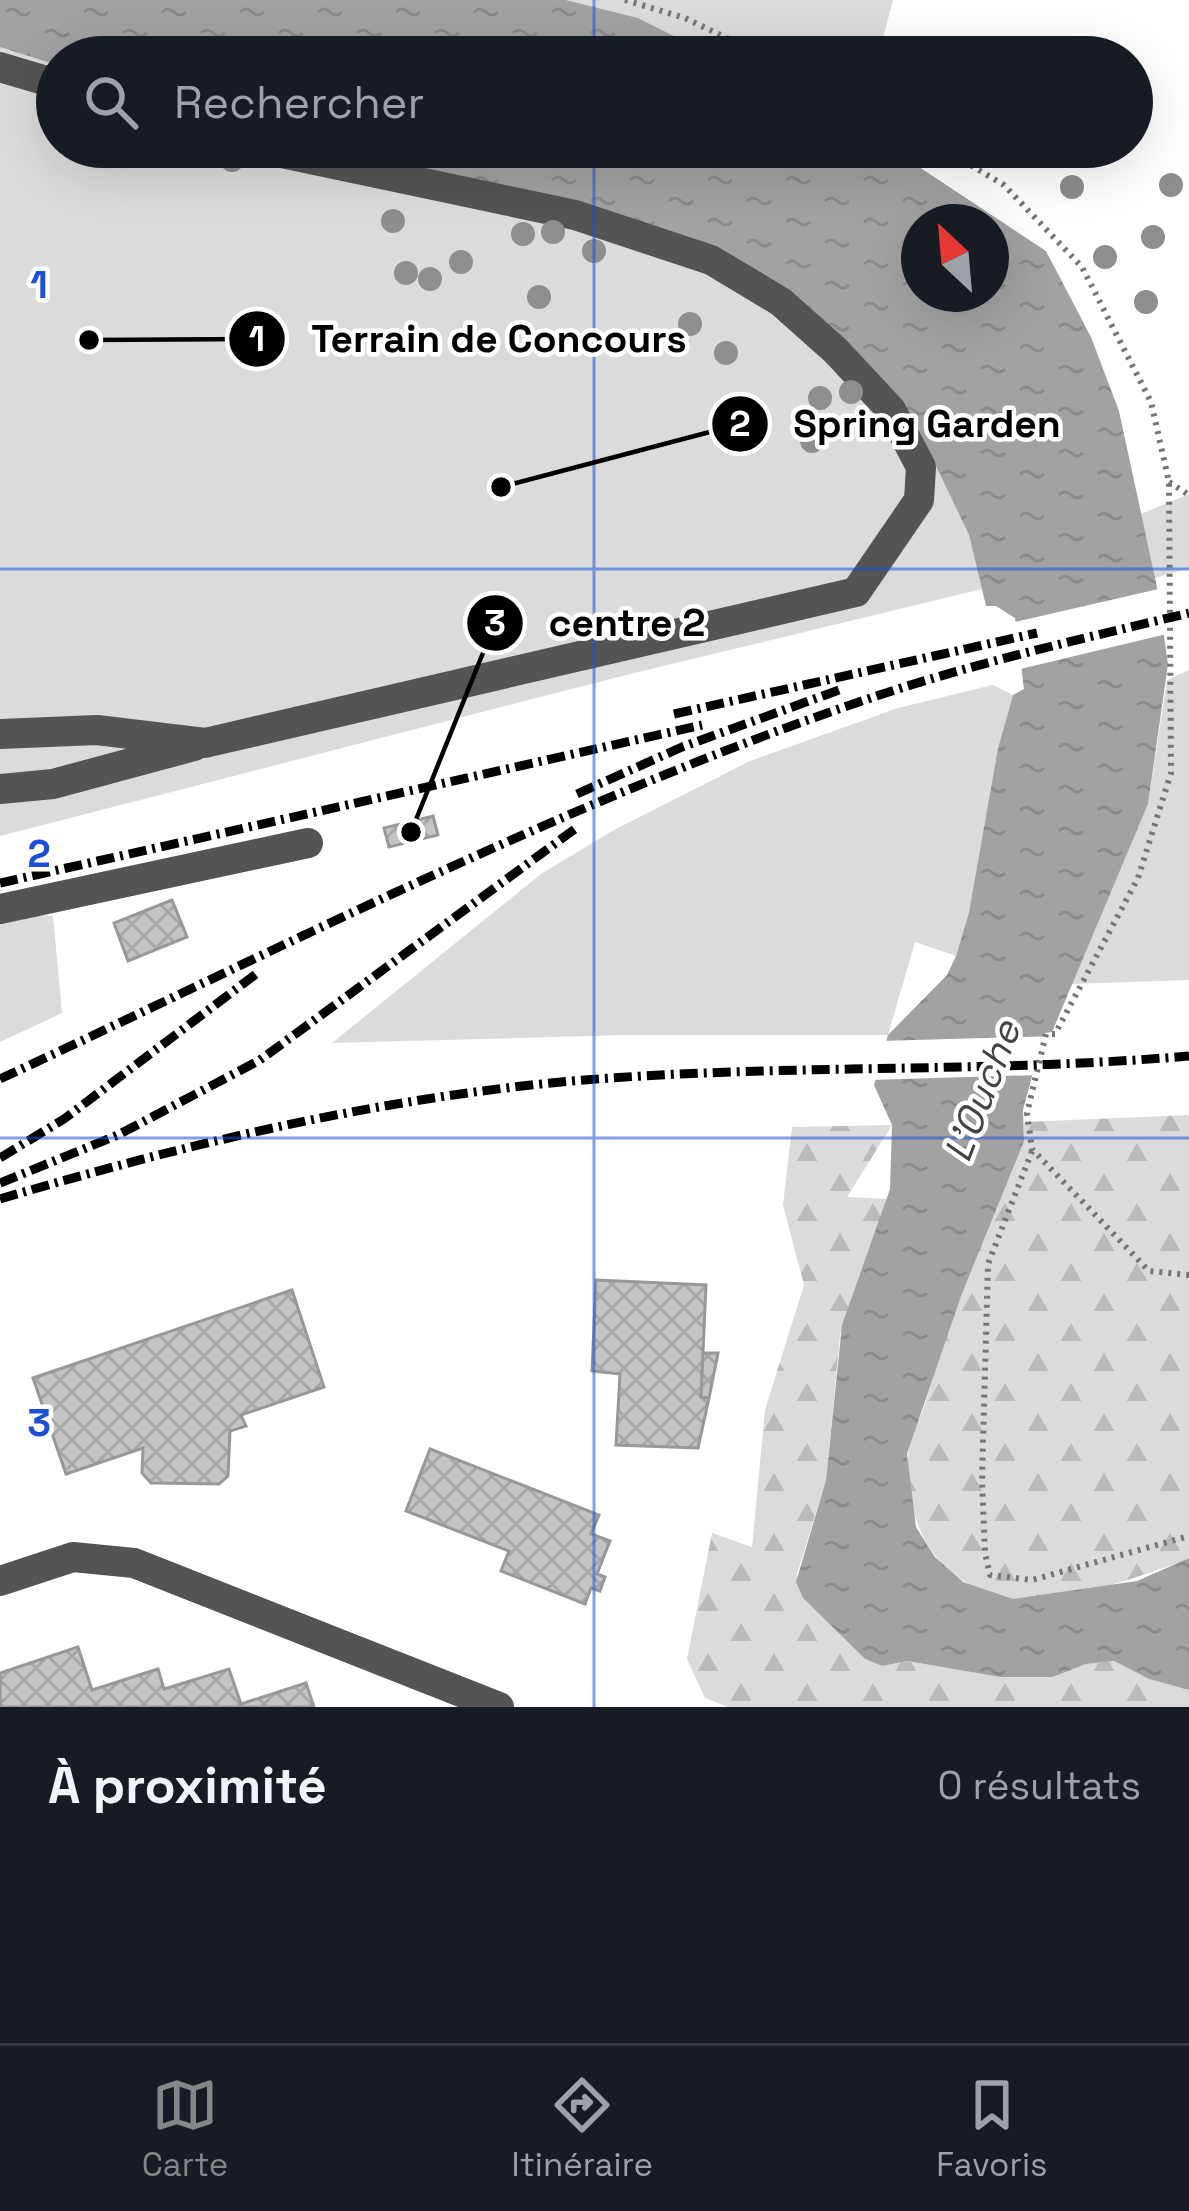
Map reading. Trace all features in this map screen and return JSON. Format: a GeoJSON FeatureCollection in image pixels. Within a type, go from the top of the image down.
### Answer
{"type":"FeatureCollection","features":[{"type":"Feature","properties":{"kind":"street"},"geometry":{"type":"LineString","coordinates":[[0,67],[36,78]]}},
{"type":"Feature","properties":{"kind":"street"},"geometry":{"type":"LineString","coordinates":[[0,789],[53,784],[205,743],[856,592],[919,500],[921,467],[890,410],[836,351],[781,302],[711,260],[575,215],[352,168]]}},
{"type":"Feature","properties":{"kind":"street"},"geometry":{"type":"LineString","coordinates":[[0,734],[97,730],[205,743]]}},
{"type":"Feature","properties":{"kind":"street"},"geometry":{"type":"LineString","coordinates":[[0,909],[308,843]]}},
{"type":"Feature","properties":{"kind":"street"},"geometry":{"type":"LineString","coordinates":[[0,1581],[73,1557],[134,1563],[499,1707]]}},
{"type":"Feature","properties":{"kind":"path"},"geometry":{"type":"LineString","coordinates":[[625,0],[685,18],[722,36]]}},
{"type":"Feature","properties":{"kind":"path"},"geometry":{"type":"LineString","coordinates":[[975,168],[1004,185],[1082,267],[1151,402],[1169,482],[1172,773],[1138,878],[1055,1034],[1046,1034],[1027,1113],[1032,1149],[988,1264],[982,1480],[985,1553],[990,1575],[1032,1580],[1189,1536]]}},
{"type":"Feature","properties":{"kind":"path"},"geometry":{"type":"LineString","coordinates":[[1169,482],[1189,495]]}},
{"type":"Feature","properties":{"kind":"path"},"geometry":{"type":"LineString","coordinates":[[1032,1149],[1149,1271],[1189,1274]]}},
{"type":"Feature","properties":{"kind":"green space"},"geometry":{"type":"Polygon","coordinates":[[[566,0],[893,0],[884,36],[674,36],[638,18],[566,0]]]}},
{"type":"Feature","properties":{"kind":"green space"},"geometry":{"type":"Polygon","coordinates":[[[0,45],[36,56],[36,168],[419,168],[733,260],[933,460],[969,535],[982,589],[0,836],[0,45]]]}},
{"type":"Feature","properties":{"kind":"green space"},"geometry":{"type":"Polygon","coordinates":[[[1189,494],[1189,568],[1155,578],[1141,514],[1189,494]]]}},
{"type":"Feature","properties":{"kind":"green space"},"geometry":{"type":"Polygon","coordinates":[[[1189,670],[1189,980],[1071,984],[1148,804],[1167,680],[1189,670]]]}},
{"type":"Feature","properties":{"kind":"green space"},"geometry":{"type":"Polygon","coordinates":[[[993,685],[1013,695],[956,956],[915,942],[888,1035],[626,1035],[332,1043],[541,874],[614,830],[750,761],[898,708],[993,685]]]}},
{"type":"Feature","properties":{"kind":"green space"},"geometry":{"type":"Polygon","coordinates":[[[28,914],[53,916],[62,1013],[0,1042],[0,920],[28,914]]]}},
{"type":"Feature","properties":{"kind":"green space"},"geometry":{"type":"Polygon","coordinates":[[[1189,1115],[1189,1558],[1076,1594],[1029,1600],[986,1592],[946,1567],[920,1531],[909,1485],[908,1453],[969,1272],[1024,1141],[1024,1122],[1189,1115]]]}},
{"type":"Feature","properties":{"kind":"green space"},"geometry":{"type":"Polygon","coordinates":[[[892,1125],[847,1197],[887,1199],[840,1335],[826,1480],[797,1574],[803,1598],[865,1659],[881,1666],[907,1661],[1000,1677],[1053,1677],[1086,1664],[1114,1661],[1149,1679],[1189,1690],[1189,1707],[728,1707],[705,1698],[687,1659],[712,1533],[752,1547],[765,1410],[804,1285],[783,1205],[792,1127],[892,1125]]]}},
{"type":"Feature","properties":{"kind":"water"},"geometry":{"type":"Polygon","coordinates":[[[0,0],[566,0],[638,18],[674,36],[36,36],[36,58],[0,47],[0,0]]]}},
{"type":"Feature","properties":{"kind":"water","name":"L'Ouche"},"geometry":{"type":"Polygon","coordinates":[[[418,168],[921,168],[975,204],[901,204],[901,312],[1009,312],[1009,226],[1046,251],[1091,337],[1119,411],[1157,587],[1168,664],[1148,804],[1052,1032],[1042,1039],[1023,1110],[1024,1141],[961,1296],[907,1454],[916,1527],[935,1557],[963,1582],[1013,1599],[1137,1581],[1189,1558],[1189,1690],[1149,1679],[1114,1661],[1086,1664],[1053,1677],[1000,1677],[907,1661],[882,1666],[865,1659],[803,1598],[796,1582],[826,1480],[842,1325],[890,1189],[892,1125],[874,1085],[888,1035],[947,975],[956,956],[969,912],[998,748],[1013,695],[1024,689],[1015,618],[996,606],[986,606],[969,535],[933,460],[795,301],[418,168]]]}},
{"type":"Feature","properties":{"kind":"pier"},"geometry":{"type":"Polygon","coordinates":[[[1163,588],[1171,633],[1016,670],[1010,623],[1163,588]]]}},
{"type":"Feature","properties":{"kind":"pier"},"geometry":{"type":"Polygon","coordinates":[[[1057,1036],[1049,1038],[1038,1075],[869,1080],[880,1041],[1057,1036]]]}},
{"type":"Feature","properties":{"kind":"building"},"geometry":{"type":"Polygon","coordinates":[[[433,816],[438,835],[389,847],[384,828],[433,816]]]}},
{"type":"Feature","properties":{"kind":"building"},"geometry":{"type":"Polygon","coordinates":[[[172,900],[187,937],[128,961],[114,923],[172,900]]]}},
{"type":"Feature","properties":{"kind":"building"},"geometry":{"type":"Polygon","coordinates":[[[596,1280],[706,1285],[701,1397],[709,1398],[698,1448],[616,1445],[620,1374],[592,1371],[596,1280]]]}},
{"type":"Feature","properties":{"kind":"building"},"geometry":{"type":"Polygon","coordinates":[[[292,1290],[324,1387],[241,1415],[246,1426],[230,1431],[228,1476],[219,1484],[151,1483],[142,1473],[143,1448],[66,1474],[33,1378],[292,1290]]]}},
{"type":"Feature","properties":{"kind":"building"},"geometry":{"type":"Polygon","coordinates":[[[703,1353],[718,1353],[709,1398],[701,1397],[703,1353]]]}},
{"type":"Feature","properties":{"kind":"building"},"geometry":{"type":"Polygon","coordinates":[[[430,1449],[599,1515],[591,1534],[610,1541],[597,1574],[605,1577],[600,1591],[591,1588],[585,1604],[501,1571],[509,1551],[406,1511],[430,1449]]]}},
{"type":"Feature","properties":{"kind":"building"},"geometry":{"type":"Polygon","coordinates":[[[78,1647],[92,1690],[158,1669],[164,1689],[229,1669],[241,1704],[306,1683],[314,1707],[0,1707],[0,1673],[78,1647]]]}},
{"type":"Feature","properties":{"kind":"railway"},"geometry":{"type":"LineString","coordinates":[[0,1079],[423,880],[746,743],[938,677],[1189,613]]}},
{"type":"Feature","properties":{"kind":"railway"},"geometry":{"type":"LineString","coordinates":[[674,714],[1037,633]]}},
{"type":"Feature","properties":{"kind":"railway"},"geometry":{"type":"LineString","coordinates":[[577,794],[682,747],[839,690]]}},
{"type":"Feature","properties":{"kind":"railway"},"geometry":{"type":"LineString","coordinates":[[0,883],[702,725]]}},
{"type":"Feature","properties":{"kind":"railway"},"geometry":{"type":"LineString","coordinates":[[0,1183],[118,1135],[260,1060],[579,826]]}},
{"type":"Feature","properties":{"kind":"railway"},"geometry":{"type":"LineString","coordinates":[[0,1158],[64,1119],[256,974]]}},
{"type":"Feature","properties":{"kind":"railway"},"geometry":{"type":"LineString","coordinates":[[0,1199],[278,1127],[490,1090],[639,1076],[1189,1056]]}},
{"type":"Feature","properties":{"kind":"place","name":"Terrain de Concours"},"geometry":{"type":"Point","coordinates":[89,340]}},
{"type":"Feature","properties":{"kind":"place","name":"Spring Garden"},"geometry":{"type":"Point","coordinates":[501,487]}},
{"type":"Feature","properties":{"kind":"place","name":"centre 2"},"geometry":{"type":"Point","coordinates":[411,832]}}]}
